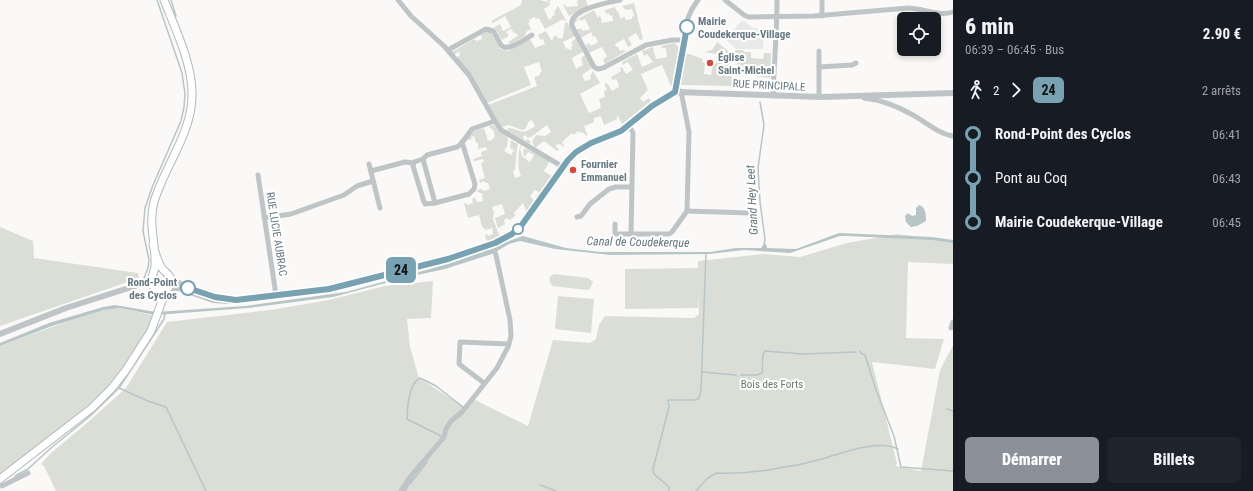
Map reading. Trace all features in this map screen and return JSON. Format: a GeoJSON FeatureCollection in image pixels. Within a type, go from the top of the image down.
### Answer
{"type":"FeatureCollection","features":[{"type":"Feature","properties":{"kind":"main road"},"geometry":{"type":"LineString","coordinates":[[159,310],[158,295],[151,283],[155,263],[151,224],[154,203],[186,128],[192,101],[192,84],[189,68],[164,0]]}},
{"type":"Feature","properties":{"kind":"main road"},"geometry":{"type":"LineString","coordinates":[[0,479],[92,408],[126,370],[151,331],[167,289],[171,283],[168,274],[159,263],[153,245]]}},
{"type":"Feature","properties":{"kind":"main road"},"geometry":{"type":"LineString","coordinates":[[153,276],[158,272],[165,272]]}},
{"type":"Feature","properties":{"kind":"main road"},"geometry":{"type":"LineString","coordinates":[[155,289],[160,291],[167,289]]}},
{"type":"Feature","properties":{"kind":"street"},"geometry":{"type":"LineString","coordinates":[[398,0],[409,14],[448,50],[473,80],[494,121],[506,133],[564,167]]}},
{"type":"Feature","properties":{"kind":"street"},"geometry":{"type":"LineString","coordinates":[[620,0],[591,7],[575,15],[572,19],[572,26],[594,67],[600,69],[605,67],[648,44],[672,40],[684,40]]}},
{"type":"Feature","properties":{"kind":"street"},"geometry":{"type":"LineString","coordinates":[[615,224],[615,234],[670,233],[687,212],[689,132],[678,92],[684,40],[690,14],[698,0]]}},
{"type":"Feature","properties":{"kind":"street"},"geometry":{"type":"LineString","coordinates":[[773,96],[777,35],[777,0]]}},
{"type":"Feature","properties":{"kind":"street"},"geometry":{"type":"LineString","coordinates":[[822,0],[822,16]]}},
{"type":"Feature","properties":{"kind":"street"},"geometry":{"type":"LineString","coordinates":[[728,1],[748,17],[822,16],[908,8],[943,14],[953,12]]}},
{"type":"Feature","properties":{"kind":"street"},"geometry":{"type":"LineString","coordinates":[[448,50],[486,29],[493,31],[501,45],[506,48],[532,35]]}},
{"type":"Feature","properties":{"kind":"street"},"geometry":{"type":"LineString","coordinates":[[819,50],[819,97]]}},
{"type":"Feature","properties":{"kind":"street"},"geometry":{"type":"LineString","coordinates":[[819,67],[852,65],[856,63]]}},
{"type":"Feature","properties":{"kind":"street","name":"RUE PRINCIPALE"},"geometry":{"type":"LineString","coordinates":[[678,92],[819,97],[936,93],[953,91]]}},
{"type":"Feature","properties":{"kind":"street"},"geometry":{"type":"LineString","coordinates":[[167,289],[179,288],[213,300],[226,302],[329,289],[448,259],[492,245],[509,236],[521,226],[571,157],[595,141],[621,131],[652,106],[678,92]]}},
{"type":"Feature","properties":{"kind":"street"},"geometry":{"type":"LineString","coordinates":[[887,95],[885,100],[887,104]]}},
{"type":"Feature","properties":{"kind":"street"},"geometry":{"type":"LineString","coordinates":[[887,95],[890,102],[898,107],[942,133],[953,136]]}},
{"type":"Feature","properties":{"kind":"street"},"geometry":{"type":"LineString","coordinates":[[855,96],[898,107]]}},
{"type":"Feature","properties":{"kind":"street"},"geometry":{"type":"LineString","coordinates":[[370,171],[405,162],[414,163],[423,159],[427,155],[457,147],[472,128],[494,121]]}},
{"type":"Feature","properties":{"kind":"street"},"geometry":{"type":"LineString","coordinates":[[629,125],[633,133],[630,234]]}},
{"type":"Feature","properties":{"kind":"street"},"geometry":{"type":"LineString","coordinates":[[414,163],[424,203],[428,205],[469,194],[474,189],[475,184],[462,142]]}},
{"type":"Feature","properties":{"kind":"street"},"geometry":{"type":"LineString","coordinates":[[423,159],[435,203]]}},
{"type":"Feature","properties":{"kind":"street"},"geometry":{"type":"LineString","coordinates":[[369,164],[380,208]]}},
{"type":"Feature","properties":{"kind":"street","name":"RUE LUCIE AUBRAC"},"geometry":{"type":"LineString","coordinates":[[258,175],[276,295]]}},
{"type":"Feature","properties":{"kind":"street"},"geometry":{"type":"LineString","coordinates":[[264,218],[291,214],[344,195],[357,186],[373,181]]}},
{"type":"Feature","properties":{"kind":"street"},"geometry":{"type":"LineString","coordinates":[[577,217],[581,216],[589,205],[609,189],[616,187],[631,187]]}},
{"type":"Feature","properties":{"kind":"street"},"geometry":{"type":"LineString","coordinates":[[687,212],[750,212]]}},
{"type":"Feature","properties":{"kind":"street"},"geometry":{"type":"LineString","coordinates":[[403,491],[413,474],[444,437],[446,427],[462,412],[500,363],[509,344],[511,336],[510,323],[492,245]]}},
{"type":"Feature","properties":{"kind":"street"},"geometry":{"type":"LineString","coordinates":[[0,334],[66,308],[144,283],[153,276]]}},
{"type":"Feature","properties":{"kind":"street"},"geometry":{"type":"LineString","coordinates":[[170,278],[188,288],[207,295],[236,300]]}},
{"type":"Feature","properties":{"kind":"street"},"geometry":{"type":"LineString","coordinates":[[125,290],[144,287],[155,289]]}},
{"type":"Feature","properties":{"kind":"street"},"geometry":{"type":"LineString","coordinates":[[951,328],[953,322]]}},
{"type":"Feature","properties":{"kind":"street"},"geometry":{"type":"LineString","coordinates":[[484,383],[459,364],[460,342],[509,344]]}},
{"type":"Feature","properties":{"kind":"street"},"geometry":{"type":"LineString","coordinates":[[0,484],[2,486],[28,473]]}},
{"type":"Feature","properties":{"kind":"shaded area"},"geometry":{"type":"Polygon","coordinates":[[[744,21],[753,28],[764,28],[763,49],[736,49],[726,40],[740,22],[744,21]]]}},
{"type":"Feature","properties":{"kind":"shaded area"},"geometry":{"type":"Polygon","coordinates":[[[919,205],[924,209],[926,221],[917,226],[911,227],[906,222],[905,216],[908,213],[912,216],[916,215],[916,208],[919,205]]]}},
{"type":"Feature","properties":{"kind":"shaded area"},"geometry":{"type":"Polygon","coordinates":[[[839,233],[932,237],[953,240],[953,243],[932,240],[840,236],[790,253],[744,250],[709,254],[611,255],[555,249],[520,241],[509,244],[492,254],[445,269],[408,277],[333,297],[248,308],[155,315],[120,308],[104,310],[52,326],[0,346],[0,343],[49,323],[103,307],[115,305],[156,312],[245,306],[346,292],[448,264],[523,236],[566,248],[600,252],[710,252],[736,248],[761,248],[764,244],[766,244],[767,248],[796,249],[839,233]]]}},
{"type":"Feature","properties":{"kind":"green space"},"geometry":{"type":"Polygon","coordinates":[[[522,0],[540,0],[547,2],[548,0],[551,0],[549,2],[550,5],[544,9],[549,20],[555,15],[554,13],[558,6],[566,20],[564,21],[563,19],[545,29],[539,18],[536,19],[534,17],[529,20],[530,22],[528,23],[531,29],[526,32],[525,36],[510,45],[508,42],[518,36],[516,33],[514,33],[511,29],[506,32],[509,36],[502,40],[494,27],[500,24],[503,31],[511,27],[505,16],[493,23],[491,21],[521,5],[522,0]]]}},
{"type":"Feature","properties":{"kind":"green space"},"geometry":{"type":"Polygon","coordinates":[[[586,0],[588,6],[569,16],[563,5],[564,4],[566,7],[578,6],[577,1],[586,0]]]}},
{"type":"Feature","properties":{"kind":"green space"},"geometry":{"type":"Polygon","coordinates":[[[634,3],[643,39],[640,40],[636,33],[628,38],[632,45],[628,47],[624,39],[616,43],[615,46],[618,47],[620,51],[626,51],[605,64],[603,60],[607,56],[602,47],[589,53],[586,45],[589,43],[591,46],[598,42],[595,36],[593,37],[591,32],[581,38],[577,29],[582,29],[583,31],[590,29],[585,19],[581,21],[580,19],[574,24],[574,21],[594,10],[598,18],[600,15],[602,23],[613,21],[612,15],[610,16],[609,13],[606,14],[605,10],[615,7],[620,18],[625,17],[625,20],[632,19],[634,16],[632,9],[626,10],[622,6],[634,3]]]}},
{"type":"Feature","properties":{"kind":"green space"},"geometry":{"type":"Polygon","coordinates":[[[567,22],[575,36],[563,42],[566,49],[572,49],[571,46],[573,45],[571,43],[576,38],[583,52],[572,58],[576,69],[583,65],[581,58],[585,55],[592,68],[582,75],[585,81],[591,79],[590,76],[593,71],[600,83],[580,94],[589,113],[601,108],[599,99],[605,97],[604,91],[607,90],[604,84],[607,83],[612,91],[619,87],[616,79],[613,80],[611,77],[621,71],[620,68],[622,67],[626,74],[633,70],[628,62],[623,65],[622,62],[637,54],[642,67],[653,62],[647,54],[644,56],[642,51],[653,47],[656,59],[667,57],[666,48],[662,48],[661,46],[674,43],[679,49],[672,85],[671,86],[662,65],[641,74],[648,90],[640,98],[643,102],[649,98],[651,101],[624,123],[622,124],[617,114],[617,119],[604,125],[601,116],[594,118],[594,122],[584,126],[588,137],[582,132],[581,133],[578,131],[574,135],[572,133],[565,139],[562,143],[564,145],[562,148],[562,145],[557,144],[556,147],[559,149],[557,151],[544,141],[535,148],[532,142],[536,135],[545,136],[551,132],[547,125],[531,137],[527,138],[526,135],[523,137],[525,141],[528,139],[531,143],[529,144],[506,130],[509,128],[522,132],[528,131],[535,126],[532,120],[527,123],[528,124],[525,129],[522,130],[509,125],[502,127],[488,105],[537,86],[534,77],[540,75],[540,72],[542,72],[539,62],[524,67],[531,85],[487,103],[457,57],[460,55],[460,51],[454,55],[452,52],[474,39],[477,41],[482,39],[481,35],[487,31],[491,32],[500,49],[508,51],[530,39],[535,48],[545,44],[543,39],[540,40],[538,35],[546,31],[551,40],[556,35],[561,39],[563,37],[565,23],[567,22]]]}},
{"type":"Feature","properties":{"kind":"green space"},"geometry":{"type":"Polygon","coordinates":[[[717,42],[728,51],[733,86],[681,85],[686,53],[703,59],[702,62],[705,63],[704,74],[711,75],[713,64],[716,64],[717,54],[704,52],[712,50],[717,42]]]}},
{"type":"Feature","properties":{"kind":"green space"},"geometry":{"type":"Polygon","coordinates":[[[735,50],[751,52],[751,58],[763,59],[764,53],[771,53],[770,78],[748,75],[748,68],[737,66],[735,50]]]}},
{"type":"Feature","properties":{"kind":"green space"},"geometry":{"type":"Polygon","coordinates":[[[494,125],[499,132],[508,137],[507,146],[504,151],[511,155],[514,150],[510,148],[511,140],[518,144],[515,170],[513,171],[515,178],[521,176],[518,161],[519,152],[521,145],[520,149],[522,156],[530,162],[534,155],[528,152],[524,156],[523,151],[525,148],[550,161],[544,171],[553,177],[536,200],[535,198],[539,192],[535,190],[530,196],[535,202],[527,213],[523,203],[514,213],[515,216],[510,220],[507,218],[504,220],[505,224],[498,228],[495,218],[505,214],[502,204],[492,207],[494,212],[493,219],[500,237],[489,241],[486,240],[485,235],[487,234],[488,236],[493,234],[492,228],[486,230],[482,227],[479,215],[468,218],[464,203],[467,205],[473,203],[472,199],[475,197],[477,202],[483,201],[483,194],[476,191],[481,189],[484,191],[490,189],[488,183],[485,183],[484,181],[480,183],[479,180],[485,178],[481,163],[484,162],[483,159],[474,161],[473,159],[482,156],[481,152],[487,150],[486,147],[478,149],[478,143],[476,143],[474,136],[471,137],[472,139],[465,141],[474,131],[484,128],[488,141],[492,140],[495,136],[493,130],[489,126],[494,125]]]}},
{"type":"Feature","properties":{"kind":"green space"},"geometry":{"type":"Polygon","coordinates":[[[0,227],[33,241],[34,258],[138,273],[139,278],[0,326],[0,227]]]}},
{"type":"Feature","properties":{"kind":"green space","name":"Bois des Forts"},"geometry":{"type":"Polygon","coordinates":[[[897,234],[953,241],[953,264],[908,262],[906,338],[944,339],[935,369],[872,362],[897,463],[896,466],[921,471],[940,370],[953,345],[953,491],[56,491],[44,466],[41,464],[50,454],[126,388],[167,322],[270,310],[329,300],[385,286],[433,281],[431,318],[407,319],[410,347],[419,378],[464,407],[475,400],[528,426],[553,340],[590,343],[596,339],[599,325],[605,316],[694,318],[699,314],[698,294],[698,308],[625,309],[625,269],[698,268],[698,261],[764,254],[800,257],[847,243],[897,234]]]}},
{"type":"Feature","properties":{"kind":"green space"},"geometry":{"type":"Polygon","coordinates":[[[554,274],[588,278],[593,282],[590,289],[587,290],[553,286],[549,279],[554,274]]]}},
{"type":"Feature","properties":{"kind":"green space"},"geometry":{"type":"Polygon","coordinates":[[[558,296],[594,299],[591,333],[555,329],[558,296]]]}},
{"type":"Feature","properties":{"kind":"green space"},"geometry":{"type":"Polygon","coordinates":[[[120,308],[152,315],[153,317],[146,333],[117,378],[82,411],[0,476],[0,346],[79,317],[104,310],[120,308]]]}},
{"type":"Feature","properties":{"kind":"waterway"},"geometry":{"type":"LineString","coordinates":[[144,278],[149,260],[143,231],[145,208],[153,185],[181,121],[185,94],[182,73],[157,0]]}},
{"type":"Feature","properties":{"kind":"waterway"},"geometry":{"type":"LineString","coordinates":[[171,0],[176,16]]}},
{"type":"Feature","properties":{"kind":"waterway","name":"Grand Hey Leet"},"geometry":{"type":"LineString","coordinates":[[760,102],[764,125],[758,168],[760,202],[765,239],[764,245]]}},
{"type":"Feature","properties":{"kind":"waterway"},"geometry":{"type":"LineString","coordinates":[[669,491],[669,487],[654,474],[653,469],[669,407],[668,400],[695,400],[699,398],[701,390],[706,253]]}},
{"type":"Feature","properties":{"kind":"waterway"},"geometry":{"type":"LineString","coordinates":[[15,476],[28,469],[89,417],[119,388],[164,319],[165,313]]}},
{"type":"Feature","properties":{"kind":"waterway"},"geometry":{"type":"LineString","coordinates":[[741,375],[757,375],[762,373],[763,356],[765,351],[803,354],[856,352]]}},
{"type":"Feature","properties":{"kind":"waterway"},"geometry":{"type":"LineString","coordinates":[[860,351],[865,355],[876,390],[894,436],[901,467],[953,471]]}},
{"type":"Feature","properties":{"kind":"waterway"},"geometry":{"type":"LineString","coordinates":[[702,372],[736,375]]}},
{"type":"Feature","properties":{"kind":"waterway"},"geometry":{"type":"LineString","coordinates":[[441,436],[407,419],[409,396],[416,381],[420,378],[436,386],[463,407]]}},
{"type":"Feature","properties":{"kind":"waterway"},"geometry":{"type":"LineString","coordinates":[[119,388],[166,407],[206,491]]}},
{"type":"Feature","properties":{"kind":"waterway"},"geometry":{"type":"LineString","coordinates":[[947,409],[953,411]]}},
{"type":"Feature","properties":{"kind":"waterway"},"geometry":{"type":"LineString","coordinates":[[696,491],[708,478],[717,473],[767,470],[810,462],[868,447],[890,446],[898,449]]}},
{"type":"Feature","properties":{"kind":"waterway"},"geometry":{"type":"LineString","coordinates":[[399,491],[423,459]]}},
{"type":"Feature","properties":{"kind":"waterway"},"geometry":{"type":"LineString","coordinates":[[410,484],[427,462]]}},
{"type":"Feature","properties":{"kind":"waterway"},"geometry":{"type":"LineString","coordinates":[[540,485],[556,491]]}},
{"type":"Feature","properties":{"kind":"bus line","name":"24"},"geometry":{"type":"LineString","coordinates":[[188,288],[207,295],[236,300],[329,289],[448,259],[506,238],[527,219],[570,158],[591,143],[621,131],[652,106],[675,92],[687,27]]}},
{"type":"Feature","properties":{"kind":"place","name":"Mairie Coudekerque-Village"},"geometry":{"type":"Point","coordinates":[687,27]}},
{"type":"Feature","properties":{"kind":"place","name":"Église Saint-Michel"},"geometry":{"type":"Point","coordinates":[710,63]}},
{"type":"Feature","properties":{"kind":"place","name":"Fournier Emmanuel"},"geometry":{"type":"Point","coordinates":[573,170]}},
{"type":"Feature","properties":{"kind":"place","name":"Rond-Point des Cyclos"},"geometry":{"type":"Point","coordinates":[188,288]}},
{"type":"Feature","properties":{"kind":"water label","name":"Canal de Coudekerque"},"geometry":{"type":"Point","coordinates":[638,242]}}]}
